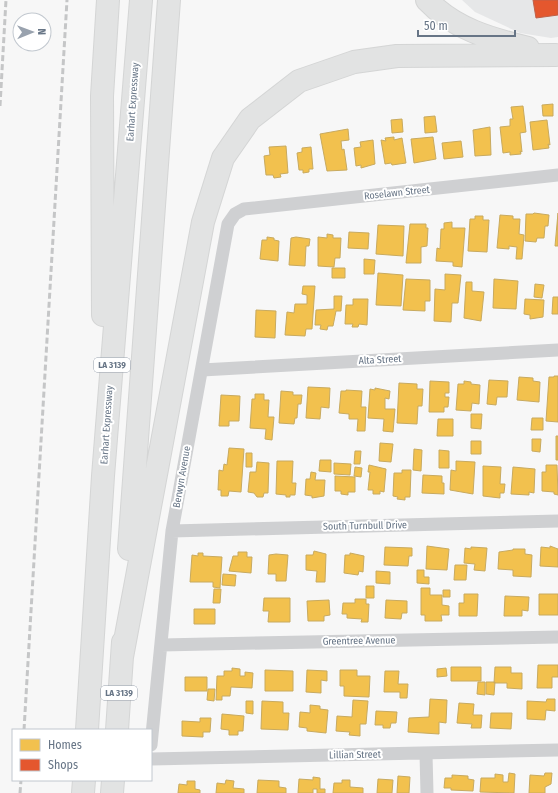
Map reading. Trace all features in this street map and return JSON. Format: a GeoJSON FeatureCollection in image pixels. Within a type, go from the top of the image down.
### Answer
{"type":"FeatureCollection","features":[{"type":"Feature","properties":{"kind":"highway"},"geometry":{"type":"LineString","coordinates":[[103,476],[102,96],[108,0]]}},
{"type":"Feature","properties":{"kind":"highway","name":"Earhart Expressway"},"geometry":{"type":"LineString","coordinates":[[87,729],[103,476],[140,0]]}},
{"type":"Feature","properties":{"kind":"highway","name":"LA 3139"},"geometry":{"type":"LineString","coordinates":[[117,729],[169,0]]}},
{"type":"Feature","properties":{"kind":"highway"},"geometry":{"type":"LineString","coordinates":[[122,657],[203,222],[223,158],[250,119],[299,81],[354,62],[397,56],[556,55],[503,42],[464,28],[434,7],[427,0]]}},
{"type":"Feature","properties":{"kind":"highway"},"geometry":{"type":"LineString","coordinates":[[83,793],[84,781]]}},
{"type":"Feature","properties":{"kind":"highway"},"geometry":{"type":"LineString","coordinates":[[112,793],[113,781]]}},
{"type":"Feature","properties":{"kind":"street","name":"Roselawn Street"},"geometry":{"type":"LineString","coordinates":[[237,214],[244,209],[558,175]]}},
{"type":"Feature","properties":{"kind":"street","name":"Berwyn Avenue"},"geometry":{"type":"LineString","coordinates":[[152,735],[172,531],[228,224],[237,214]]}},
{"type":"Feature","properties":{"kind":"street","name":"Alta Street"},"geometry":{"type":"LineString","coordinates":[[202,370],[558,350]]}},
{"type":"Feature","properties":{"kind":"street","name":"South Turnbull Drive"},"geometry":{"type":"LineString","coordinates":[[172,531],[558,521]]}},
{"type":"Feature","properties":{"kind":"street","name":"Greentree Avenue"},"geometry":{"type":"LineString","coordinates":[[161,645],[558,637]]}},
{"type":"Feature","properties":{"kind":"street","name":"Lillian Street"},"geometry":{"type":"LineString","coordinates":[[152,759],[558,750]]}},
{"type":"Feature","properties":{"kind":"street"},"geometry":{"type":"LineString","coordinates":[[426,754],[427,793]]}},
{"type":"Feature","properties":{"kind":"shaded area"},"geometry":{"type":"Polygon","coordinates":[[[462,0],[558,0],[558,37],[551,38],[520,33],[475,12],[462,0]]]}},
{"type":"Feature","properties":{"kind":"building: Homes"},"geometry":{"type":"Polygon","coordinates":[[[553,104],[553,116],[543,116],[542,105],[553,104]]]}},
{"type":"Feature","properties":{"kind":"building: Homes"},"geometry":{"type":"Polygon","coordinates":[[[523,106],[526,132],[520,133],[522,152],[520,151],[521,154],[510,155],[510,152],[503,153],[500,127],[510,126],[510,119],[513,119],[511,107],[523,106]]]}},
{"type":"Feature","properties":{"kind":"building: Homes"},"geometry":{"type":"Polygon","coordinates":[[[435,116],[437,132],[425,133],[424,117],[435,116]]]}},
{"type":"Feature","properties":{"kind":"building: Homes"},"geometry":{"type":"Polygon","coordinates":[[[402,119],[403,132],[392,133],[391,120],[402,119]]]}},
{"type":"Feature","properties":{"kind":"building: Homes"},"geometry":{"type":"Polygon","coordinates":[[[547,120],[550,145],[548,144],[549,148],[533,150],[530,122],[547,120]]]}},
{"type":"Feature","properties":{"kind":"building: Homes"},"geometry":{"type":"Polygon","coordinates":[[[490,127],[491,155],[475,156],[473,130],[490,127]]]}},
{"type":"Feature","properties":{"kind":"building: Homes"},"geometry":{"type":"Polygon","coordinates":[[[348,129],[349,140],[341,141],[342,150],[344,149],[347,170],[327,171],[320,134],[348,129]]]}},
{"type":"Feature","properties":{"kind":"building: Homes"},"geometry":{"type":"Polygon","coordinates":[[[394,137],[394,140],[402,138],[406,163],[392,165],[391,163],[385,164],[381,140],[386,141],[385,138],[394,137]]]}},
{"type":"Feature","properties":{"kind":"building: Homes"},"geometry":{"type":"Polygon","coordinates":[[[433,137],[436,159],[414,163],[411,139],[433,137]]]}},
{"type":"Feature","properties":{"kind":"building: Homes"},"geometry":{"type":"Polygon","coordinates":[[[373,140],[375,164],[361,168],[361,165],[356,166],[354,148],[361,147],[360,142],[373,140]]]}},
{"type":"Feature","properties":{"kind":"building: Homes"},"geometry":{"type":"Polygon","coordinates":[[[461,141],[463,157],[444,159],[442,143],[461,141]]]}},
{"type":"Feature","properties":{"kind":"building: Homes"},"geometry":{"type":"Polygon","coordinates":[[[286,146],[288,173],[280,174],[281,177],[274,178],[273,175],[266,175],[264,156],[270,155],[269,147],[286,146]]]}},
{"type":"Feature","properties":{"kind":"building: Homes"},"geometry":{"type":"Polygon","coordinates":[[[311,147],[313,169],[309,169],[309,172],[303,173],[303,170],[299,170],[297,153],[302,152],[302,148],[311,147]]]}},
{"type":"Feature","properties":{"kind":"building: Homes"},"geometry":{"type":"Polygon","coordinates":[[[534,213],[549,215],[548,226],[545,226],[544,238],[537,238],[536,242],[525,241],[526,214],[534,213]]]}},
{"type":"Feature","properties":{"kind":"building: Homes"},"geometry":{"type":"Polygon","coordinates":[[[558,213],[558,246],[555,246],[558,213]]]}},
{"type":"Feature","properties":{"kind":"building: Homes"},"geometry":{"type":"Polygon","coordinates":[[[500,215],[513,216],[513,219],[520,219],[519,234],[524,235],[522,259],[516,259],[517,247],[509,246],[509,249],[497,248],[500,215]]]}},
{"type":"Feature","properties":{"kind":"building: Homes"},"geometry":{"type":"Polygon","coordinates":[[[475,216],[483,216],[483,220],[489,220],[487,252],[468,251],[470,219],[475,219],[475,216]]]}},
{"type":"Feature","properties":{"kind":"building: Homes"},"geometry":{"type":"Polygon","coordinates":[[[452,222],[452,228],[465,228],[462,267],[453,266],[453,262],[436,261],[437,248],[440,249],[441,229],[444,229],[444,223],[452,222]]]}},
{"type":"Feature","properties":{"kind":"building: Homes"},"geometry":{"type":"Polygon","coordinates":[[[410,224],[426,224],[426,228],[428,228],[427,246],[421,247],[421,263],[406,263],[410,224]]]}},
{"type":"Feature","properties":{"kind":"building: Homes"},"geometry":{"type":"Polygon","coordinates":[[[378,225],[404,226],[403,256],[376,254],[378,225]]]}},
{"type":"Feature","properties":{"kind":"building: Homes"},"geometry":{"type":"Polygon","coordinates":[[[349,232],[369,233],[368,249],[348,248],[349,232]]]}},
{"type":"Feature","properties":{"kind":"building: Homes"},"geometry":{"type":"Polygon","coordinates":[[[327,234],[333,235],[333,238],[341,238],[340,258],[335,258],[334,267],[318,266],[318,237],[327,238],[327,234]]]}},
{"type":"Feature","properties":{"kind":"building: Homes"},"geometry":{"type":"Polygon","coordinates":[[[267,237],[274,238],[274,240],[279,241],[278,261],[260,259],[262,240],[267,240],[267,237]]]}},
{"type":"Feature","properties":{"kind":"building: Homes"},"geometry":{"type":"Polygon","coordinates":[[[296,237],[310,239],[309,246],[306,246],[305,266],[289,265],[291,238],[296,237]]]}},
{"type":"Feature","properties":{"kind":"building: Homes"},"geometry":{"type":"Polygon","coordinates":[[[364,259],[375,260],[374,274],[364,274],[364,259]]]}},
{"type":"Feature","properties":{"kind":"building: Homes"},"geometry":{"type":"Polygon","coordinates":[[[332,268],[345,268],[345,278],[332,278],[332,268]]]}},
{"type":"Feature","properties":{"kind":"building: Homes"},"geometry":{"type":"Polygon","coordinates":[[[378,273],[403,275],[401,306],[376,305],[378,273]]]}},
{"type":"Feature","properties":{"kind":"building: Homes"},"geometry":{"type":"Polygon","coordinates":[[[445,274],[461,275],[458,303],[452,303],[451,322],[434,321],[435,289],[445,290],[445,274]]]}},
{"type":"Feature","properties":{"kind":"building: Homes"},"geometry":{"type":"Polygon","coordinates":[[[406,279],[430,280],[430,301],[425,301],[425,311],[403,310],[406,279]]]}},
{"type":"Feature","properties":{"kind":"building: Homes"},"geometry":{"type":"Polygon","coordinates":[[[494,279],[518,281],[516,309],[493,308],[494,279]]]}},
{"type":"Feature","properties":{"kind":"building: Homes"},"geometry":{"type":"Polygon","coordinates":[[[466,282],[472,282],[472,291],[484,292],[481,321],[464,318],[466,282]]]}},
{"type":"Feature","properties":{"kind":"building: Homes"},"geometry":{"type":"Polygon","coordinates":[[[535,284],[544,285],[542,298],[534,297],[535,284]]]}},
{"type":"Feature","properties":{"kind":"building: Homes"},"geometry":{"type":"Polygon","coordinates":[[[303,286],[315,286],[312,329],[306,329],[305,336],[285,335],[287,312],[294,313],[295,304],[307,304],[307,295],[302,294],[303,286]]]}},
{"type":"Feature","properties":{"kind":"building: Homes"},"geometry":{"type":"Polygon","coordinates":[[[334,296],[342,296],[341,311],[336,311],[333,326],[328,326],[327,330],[320,329],[321,325],[315,325],[316,310],[334,309],[334,296]]]}},
{"type":"Feature","properties":{"kind":"building: Homes"},"geometry":{"type":"Polygon","coordinates":[[[553,297],[558,297],[558,314],[552,314],[553,297]]]}},
{"type":"Feature","properties":{"kind":"building: Homes"},"geometry":{"type":"Polygon","coordinates":[[[353,299],[368,299],[367,325],[359,324],[358,327],[352,327],[353,324],[345,324],[346,305],[353,305],[353,299]]]}},
{"type":"Feature","properties":{"kind":"building: Homes"},"geometry":{"type":"Polygon","coordinates":[[[525,299],[544,300],[543,317],[530,319],[530,315],[524,314],[525,299]]]}},
{"type":"Feature","properties":{"kind":"building: Homes"},"geometry":{"type":"Polygon","coordinates":[[[256,310],[276,311],[275,338],[255,337],[256,310]]]}},
{"type":"Feature","properties":{"kind":"building: Homes"},"geometry":{"type":"Polygon","coordinates":[[[558,376],[558,422],[546,421],[549,377],[558,376]]]}},
{"type":"Feature","properties":{"kind":"building: Homes"},"geometry":{"type":"Polygon","coordinates":[[[519,377],[533,378],[533,381],[540,382],[539,402],[517,400],[519,377]]]}},
{"type":"Feature","properties":{"kind":"building: Homes"},"geometry":{"type":"Polygon","coordinates":[[[489,380],[508,381],[507,397],[497,397],[496,405],[487,404],[489,380]]]}},
{"type":"Feature","properties":{"kind":"building: Homes"},"geometry":{"type":"Polygon","coordinates":[[[430,381],[449,382],[449,393],[445,393],[445,397],[449,397],[448,407],[444,407],[444,412],[429,412],[430,381]]]}},
{"type":"Feature","properties":{"kind":"building: Homes"},"geometry":{"type":"Polygon","coordinates":[[[464,381],[471,382],[471,384],[480,385],[479,404],[472,403],[471,411],[456,410],[458,384],[464,384],[464,381]]]}},
{"type":"Feature","properties":{"kind":"building: Homes"},"geometry":{"type":"Polygon","coordinates":[[[399,383],[417,384],[417,389],[423,389],[422,406],[418,406],[417,424],[397,423],[399,383]]]}},
{"type":"Feature","properties":{"kind":"building: Homes"},"geometry":{"type":"Polygon","coordinates":[[[308,387],[330,388],[329,408],[321,407],[320,419],[306,418],[308,387]]]}},
{"type":"Feature","properties":{"kind":"building: Homes"},"geometry":{"type":"Polygon","coordinates":[[[375,388],[390,391],[389,399],[385,398],[385,409],[395,409],[393,432],[383,431],[384,419],[368,418],[370,389],[375,390],[375,388]]]}},
{"type":"Feature","properties":{"kind":"building: Homes"},"geometry":{"type":"Polygon","coordinates":[[[281,391],[293,392],[293,395],[302,395],[301,404],[298,404],[297,418],[295,418],[294,424],[279,423],[281,391]]]}},
{"type":"Feature","properties":{"kind":"building: Homes"},"geometry":{"type":"Polygon","coordinates":[[[341,391],[362,391],[361,407],[366,407],[365,431],[357,431],[358,419],[349,419],[349,414],[339,413],[341,391]]]}},
{"type":"Feature","properties":{"kind":"building: Homes"},"geometry":{"type":"Polygon","coordinates":[[[255,394],[264,394],[264,400],[269,400],[268,417],[274,417],[272,440],[265,439],[266,429],[250,428],[252,399],[255,399],[255,394]]]}},
{"type":"Feature","properties":{"kind":"building: Homes"},"geometry":{"type":"Polygon","coordinates":[[[221,395],[240,396],[239,421],[229,421],[229,426],[219,426],[221,395]]]}},
{"type":"Feature","properties":{"kind":"building: Homes"},"geometry":{"type":"Polygon","coordinates":[[[471,414],[482,414],[481,429],[471,428],[471,414]]]}},
{"type":"Feature","properties":{"kind":"building: Homes"},"geometry":{"type":"Polygon","coordinates":[[[532,418],[543,418],[543,430],[531,430],[532,418]]]}},
{"type":"Feature","properties":{"kind":"building: Homes"},"geometry":{"type":"Polygon","coordinates":[[[438,419],[453,419],[453,436],[437,436],[438,419]]]}},
{"type":"Feature","properties":{"kind":"building: Homes"},"geometry":{"type":"Polygon","coordinates":[[[556,436],[558,436],[558,460],[556,460],[556,436]]]}},
{"type":"Feature","properties":{"kind":"building: Homes"},"geometry":{"type":"Polygon","coordinates":[[[532,439],[541,439],[540,452],[532,451],[532,439]]]}},
{"type":"Feature","properties":{"kind":"building: Homes"},"geometry":{"type":"Polygon","coordinates":[[[471,441],[481,441],[481,454],[471,454],[471,441]]]}},
{"type":"Feature","properties":{"kind":"building: Homes"},"geometry":{"type":"Polygon","coordinates":[[[380,443],[393,444],[391,462],[379,461],[380,443]]]}},
{"type":"Feature","properties":{"kind":"building: Homes"},"geometry":{"type":"Polygon","coordinates":[[[229,448],[244,449],[241,492],[229,491],[228,496],[221,496],[221,490],[218,490],[219,470],[223,471],[224,464],[227,465],[229,448]]]}},
{"type":"Feature","properties":{"kind":"building: Homes"},"geometry":{"type":"Polygon","coordinates":[[[414,449],[422,450],[421,471],[413,470],[414,449]]]}},
{"type":"Feature","properties":{"kind":"building: Homes"},"geometry":{"type":"Polygon","coordinates":[[[439,450],[449,451],[449,468],[439,468],[439,450]]]}},
{"type":"Feature","properties":{"kind":"building: Homes"},"geometry":{"type":"Polygon","coordinates":[[[355,451],[361,451],[360,464],[354,464],[355,451]]]}},
{"type":"Feature","properties":{"kind":"building: Homes"},"geometry":{"type":"Polygon","coordinates":[[[246,453],[252,453],[252,467],[246,467],[246,453]]]}},
{"type":"Feature","properties":{"kind":"building: Homes"},"geometry":{"type":"Polygon","coordinates":[[[320,460],[331,460],[331,472],[319,471],[320,460]]]}},
{"type":"Feature","properties":{"kind":"building: Homes"},"geometry":{"type":"Polygon","coordinates":[[[277,461],[293,461],[292,483],[296,483],[295,495],[286,497],[286,495],[276,494],[277,461]]]}},
{"type":"Feature","properties":{"kind":"building: Homes"},"geometry":{"type":"Polygon","coordinates":[[[456,461],[475,462],[473,494],[450,490],[451,470],[456,471],[456,461]]]}},
{"type":"Feature","properties":{"kind":"building: Homes"},"geometry":{"type":"Polygon","coordinates":[[[257,462],[269,463],[268,493],[264,493],[263,497],[257,497],[254,493],[248,492],[250,472],[256,472],[257,462]]]}},
{"type":"Feature","properties":{"kind":"building: Homes"},"geometry":{"type":"Polygon","coordinates":[[[334,463],[351,464],[350,475],[334,474],[334,463]]]}},
{"type":"Feature","properties":{"kind":"building: Homes"},"geometry":{"type":"Polygon","coordinates":[[[369,465],[386,469],[384,492],[380,491],[380,494],[373,494],[373,490],[368,490],[370,472],[368,472],[369,465]]]}},
{"type":"Feature","properties":{"kind":"building: Homes"},"geometry":{"type":"Polygon","coordinates":[[[546,465],[557,465],[558,495],[554,494],[554,492],[542,491],[542,472],[546,472],[546,465]]]}},
{"type":"Feature","properties":{"kind":"building: Homes"},"geometry":{"type":"Polygon","coordinates":[[[483,466],[501,467],[500,484],[505,484],[504,493],[500,493],[500,498],[483,496],[483,466]]]}},
{"type":"Feature","properties":{"kind":"building: Homes"},"geometry":{"type":"Polygon","coordinates":[[[355,467],[362,468],[361,477],[354,476],[355,467]]]}},
{"type":"Feature","properties":{"kind":"building: Homes"},"geometry":{"type":"Polygon","coordinates":[[[513,467],[535,469],[534,493],[529,492],[529,495],[511,494],[513,467]]]}},
{"type":"Feature","properties":{"kind":"building: Homes"},"geometry":{"type":"Polygon","coordinates":[[[402,470],[411,470],[410,497],[405,497],[405,500],[397,499],[398,497],[393,496],[394,473],[402,473],[402,470]]]}},
{"type":"Feature","properties":{"kind":"building: Homes"},"geometry":{"type":"Polygon","coordinates":[[[311,472],[316,473],[315,480],[325,480],[324,496],[312,498],[312,496],[305,495],[306,479],[310,479],[311,472]]]}},
{"type":"Feature","properties":{"kind":"building: Homes"},"geometry":{"type":"Polygon","coordinates":[[[423,475],[442,476],[442,483],[444,483],[444,494],[422,493],[423,475]]]}},
{"type":"Feature","properties":{"kind":"building: Homes"},"geometry":{"type":"Polygon","coordinates":[[[335,476],[355,477],[355,492],[348,492],[348,495],[341,494],[341,491],[335,491],[335,476]]]}},
{"type":"Feature","properties":{"kind":"building: Homes"},"geometry":{"type":"Polygon","coordinates":[[[427,546],[449,549],[447,570],[426,569],[427,546]]]}},
{"type":"Feature","properties":{"kind":"building: Homes"},"geometry":{"type":"Polygon","coordinates":[[[550,546],[558,549],[558,567],[540,566],[541,547],[550,548],[550,546]]]}},
{"type":"Feature","properties":{"kind":"building: Homes"},"geometry":{"type":"Polygon","coordinates":[[[385,547],[412,548],[412,556],[409,556],[408,566],[384,565],[385,547]]]}},
{"type":"Feature","properties":{"kind":"building: Homes"},"geometry":{"type":"Polygon","coordinates":[[[471,547],[487,548],[485,571],[474,570],[475,564],[464,563],[465,548],[471,549],[471,547]]]}},
{"type":"Feature","properties":{"kind":"building: Homes"},"geometry":{"type":"Polygon","coordinates":[[[513,549],[525,549],[525,554],[532,555],[531,577],[513,576],[513,570],[498,569],[499,552],[513,549]]]}},
{"type":"Feature","properties":{"kind":"building: Homes"},"geometry":{"type":"Polygon","coordinates":[[[314,551],[326,554],[325,582],[316,582],[317,571],[306,570],[306,555],[313,555],[314,551]]]}},
{"type":"Feature","properties":{"kind":"building: Homes"},"geometry":{"type":"Polygon","coordinates":[[[238,552],[247,552],[247,557],[252,557],[251,573],[229,571],[233,556],[238,556],[238,552]]]}},
{"type":"Feature","properties":{"kind":"building: Homes"},"geometry":{"type":"Polygon","coordinates":[[[198,553],[203,553],[203,556],[222,557],[220,588],[213,587],[213,582],[190,582],[192,555],[198,556],[198,553]]]}},
{"type":"Feature","properties":{"kind":"building: Homes"},"geometry":{"type":"Polygon","coordinates":[[[350,553],[364,556],[363,572],[359,571],[358,575],[344,573],[345,555],[350,555],[350,553]]]}},
{"type":"Feature","properties":{"kind":"building: Homes"},"geometry":{"type":"Polygon","coordinates":[[[269,555],[288,555],[286,581],[276,581],[276,574],[268,574],[269,555]]]}},
{"type":"Feature","properties":{"kind":"building: Homes"},"geometry":{"type":"Polygon","coordinates":[[[455,565],[467,565],[466,580],[454,580],[455,565]]]}},
{"type":"Feature","properties":{"kind":"building: Homes"},"geometry":{"type":"Polygon","coordinates":[[[417,570],[424,570],[424,577],[429,577],[429,584],[417,583],[417,570]]]}},
{"type":"Feature","properties":{"kind":"building: Homes"},"geometry":{"type":"Polygon","coordinates":[[[376,571],[390,572],[390,584],[376,583],[376,571]]]}},
{"type":"Feature","properties":{"kind":"building: Homes"},"geometry":{"type":"Polygon","coordinates":[[[223,574],[236,575],[235,586],[222,585],[223,574]]]}},
{"type":"Feature","properties":{"kind":"building: Homes"},"geometry":{"type":"Polygon","coordinates":[[[366,586],[374,586],[374,598],[366,598],[366,586]]]}},
{"type":"Feature","properties":{"kind":"building: Homes"},"geometry":{"type":"Polygon","coordinates":[[[421,588],[430,588],[430,595],[442,595],[442,605],[449,606],[449,615],[441,615],[442,621],[425,621],[425,615],[421,615],[421,588]]]}},
{"type":"Feature","properties":{"kind":"building: Homes"},"geometry":{"type":"Polygon","coordinates":[[[214,589],[221,589],[220,603],[213,603],[214,589]]]}},
{"type":"Feature","properties":{"kind":"building: Homes"},"geometry":{"type":"Polygon","coordinates":[[[443,590],[450,590],[450,597],[443,597],[443,590]]]}},
{"type":"Feature","properties":{"kind":"building: Homes"},"geometry":{"type":"Polygon","coordinates":[[[464,594],[478,594],[477,616],[459,616],[459,603],[464,603],[464,594]]]}},
{"type":"Feature","properties":{"kind":"building: Homes"},"geometry":{"type":"Polygon","coordinates":[[[539,594],[558,594],[558,615],[539,615],[539,594]]]}},
{"type":"Feature","properties":{"kind":"building: Homes"},"geometry":{"type":"Polygon","coordinates":[[[505,596],[529,597],[528,611],[522,610],[522,616],[504,616],[505,596]]]}},
{"type":"Feature","properties":{"kind":"building: Homes"},"geometry":{"type":"Polygon","coordinates":[[[264,598],[290,598],[290,622],[268,622],[269,611],[263,611],[264,598]]]}},
{"type":"Feature","properties":{"kind":"building: Homes"},"geometry":{"type":"Polygon","coordinates":[[[355,599],[366,599],[366,604],[369,604],[368,622],[361,622],[362,619],[347,618],[347,614],[342,614],[343,603],[355,603],[355,599]]]}},
{"type":"Feature","properties":{"kind":"building: Homes"},"geometry":{"type":"Polygon","coordinates":[[[329,600],[330,615],[324,616],[324,621],[308,621],[307,601],[329,600]]]}},
{"type":"Feature","properties":{"kind":"building: Homes"},"geometry":{"type":"Polygon","coordinates":[[[386,600],[407,601],[407,613],[402,613],[401,619],[385,618],[386,600]]]}},
{"type":"Feature","properties":{"kind":"building: Homes"},"geometry":{"type":"Polygon","coordinates":[[[194,609],[215,609],[215,624],[194,624],[194,609]]]}},
{"type":"Feature","properties":{"kind":"building: Homes"},"geometry":{"type":"Polygon","coordinates":[[[538,665],[558,665],[558,677],[552,677],[552,688],[537,688],[538,665]]]}},
{"type":"Feature","properties":{"kind":"building: Homes"},"geometry":{"type":"Polygon","coordinates":[[[451,667],[481,667],[481,681],[451,681],[451,667]]]}},
{"type":"Feature","properties":{"kind":"building: Homes"},"geometry":{"type":"Polygon","coordinates":[[[495,667],[511,667],[511,673],[522,673],[522,689],[507,688],[507,683],[494,683],[495,667]]]}},
{"type":"Feature","properties":{"kind":"building: Homes"},"geometry":{"type":"Polygon","coordinates":[[[232,668],[240,669],[240,676],[245,676],[245,672],[253,673],[252,688],[231,687],[230,696],[222,696],[222,700],[216,700],[217,676],[224,676],[224,671],[232,671],[232,668]]]}},
{"type":"Feature","properties":{"kind":"building: Homes"},"geometry":{"type":"Polygon","coordinates":[[[446,668],[447,676],[437,677],[437,669],[446,668]]]}},
{"type":"Feature","properties":{"kind":"building: Homes"},"geometry":{"type":"Polygon","coordinates":[[[265,670],[293,671],[293,691],[265,691],[265,670]]]}},
{"type":"Feature","properties":{"kind":"building: Homes"},"geometry":{"type":"Polygon","coordinates":[[[307,670],[327,671],[327,681],[321,680],[321,693],[306,692],[307,670]]]}},
{"type":"Feature","properties":{"kind":"building: Homes"},"geometry":{"type":"Polygon","coordinates":[[[340,670],[357,670],[357,676],[370,676],[369,697],[344,696],[344,686],[340,686],[340,670]]]}},
{"type":"Feature","properties":{"kind":"building: Homes"},"geometry":{"type":"Polygon","coordinates":[[[385,671],[399,671],[398,684],[408,684],[407,698],[400,698],[400,692],[384,692],[385,671]]]}},
{"type":"Feature","properties":{"kind":"building: Homes"},"geometry":{"type":"Polygon","coordinates":[[[185,677],[207,677],[207,691],[185,691],[185,677]]]}},
{"type":"Feature","properties":{"kind":"building: Homes"},"geometry":{"type":"Polygon","coordinates":[[[478,682],[485,682],[485,695],[477,694],[478,682]]]}},
{"type":"Feature","properties":{"kind":"building: Homes"},"geometry":{"type":"Polygon","coordinates":[[[486,682],[495,682],[494,695],[486,694],[486,682]]]}},
{"type":"Feature","properties":{"kind":"building: Homes"},"geometry":{"type":"Polygon","coordinates":[[[208,689],[215,689],[214,701],[207,700],[208,689]]]}},
{"type":"Feature","properties":{"kind":"building: Homes"},"geometry":{"type":"Polygon","coordinates":[[[430,699],[447,700],[446,723],[439,722],[439,734],[408,732],[409,718],[429,717],[430,699]]]}},
{"type":"Feature","properties":{"kind":"building: Homes"},"geometry":{"type":"Polygon","coordinates":[[[547,699],[555,699],[555,711],[546,710],[545,720],[527,719],[527,701],[546,702],[547,699]]]}},
{"type":"Feature","properties":{"kind":"building: Homes"},"geometry":{"type":"Polygon","coordinates":[[[353,700],[368,701],[366,724],[360,724],[360,736],[349,735],[350,732],[336,731],[337,716],[352,717],[353,700]]]}},
{"type":"Feature","properties":{"kind":"building: Homes"},"geometry":{"type":"Polygon","coordinates":[[[246,701],[253,701],[253,714],[246,713],[246,701]]]}},
{"type":"Feature","properties":{"kind":"building: Homes"},"geometry":{"type":"Polygon","coordinates":[[[262,701],[283,702],[283,713],[289,713],[288,730],[261,729],[262,701]]]}},
{"type":"Feature","properties":{"kind":"building: Homes"},"geometry":{"type":"Polygon","coordinates":[[[459,703],[474,704],[473,715],[482,715],[481,728],[471,728],[472,724],[457,723],[459,703]]]}},
{"type":"Feature","properties":{"kind":"building: Homes"},"geometry":{"type":"Polygon","coordinates":[[[310,705],[320,706],[320,709],[328,710],[326,733],[307,731],[307,728],[299,727],[300,712],[310,713],[310,705]]]}},
{"type":"Feature","properties":{"kind":"building: Homes"},"geometry":{"type":"Polygon","coordinates":[[[376,711],[397,712],[396,723],[391,723],[390,728],[383,728],[383,725],[375,725],[376,711]]]}},
{"type":"Feature","properties":{"kind":"building: Homes"},"geometry":{"type":"Polygon","coordinates":[[[491,713],[512,713],[511,729],[490,728],[491,713]]]}},
{"type":"Feature","properties":{"kind":"building: Homes"},"geometry":{"type":"Polygon","coordinates":[[[222,714],[244,716],[243,731],[238,731],[238,735],[229,735],[229,730],[221,729],[222,714]]]}},
{"type":"Feature","properties":{"kind":"building: Homes"},"geometry":{"type":"Polygon","coordinates":[[[200,718],[211,718],[210,732],[203,732],[203,737],[182,736],[182,721],[200,722],[200,718]]]}},
{"type":"Feature","properties":{"kind":"building: Homes"},"geometry":{"type":"Polygon","coordinates":[[[509,773],[515,774],[514,793],[480,792],[481,778],[495,778],[495,774],[503,775],[503,782],[508,782],[509,773]]]}},
{"type":"Feature","properties":{"kind":"building: Homes"},"geometry":{"type":"Polygon","coordinates":[[[545,773],[552,773],[551,784],[545,787],[545,793],[529,793],[530,775],[544,776],[545,773]]]}},
{"type":"Feature","properties":{"kind":"building: Homes"},"geometry":{"type":"Polygon","coordinates":[[[452,775],[468,776],[468,779],[474,780],[473,791],[451,790],[451,788],[444,788],[445,778],[452,778],[452,775]]]}},
{"type":"Feature","properties":{"kind":"building: Homes"},"geometry":{"type":"Polygon","coordinates":[[[398,776],[410,777],[409,793],[397,793],[398,776]]]}},
{"type":"Feature","properties":{"kind":"building: Homes"},"geometry":{"type":"Polygon","coordinates":[[[313,777],[320,778],[320,789],[325,789],[325,793],[317,793],[317,789],[313,789],[313,793],[298,793],[299,779],[313,780],[313,777]]]}},
{"type":"Feature","properties":{"kind":"building: Homes"},"geometry":{"type":"Polygon","coordinates":[[[378,779],[393,780],[392,793],[377,793],[378,779]]]}},
{"type":"Feature","properties":{"kind":"building: Homes"},"geometry":{"type":"Polygon","coordinates":[[[226,780],[234,781],[233,788],[244,789],[244,793],[216,793],[217,783],[225,784],[226,780]]]}},
{"type":"Feature","properties":{"kind":"building: Homes"},"geometry":{"type":"Polygon","coordinates":[[[258,780],[279,781],[279,787],[286,788],[286,793],[257,793],[258,780]]]}},
{"type":"Feature","properties":{"kind":"building: Homes"},"geometry":{"type":"Polygon","coordinates":[[[342,780],[350,780],[350,787],[363,788],[363,793],[333,793],[334,783],[342,783],[342,780]]]}},
{"type":"Feature","properties":{"kind":"building: Homes"},"geometry":{"type":"Polygon","coordinates":[[[187,781],[195,781],[195,789],[200,790],[200,793],[178,793],[179,784],[187,785],[187,781]]]}},
{"type":"Feature","properties":{"kind":"building: Shops"},"geometry":{"type":"Polygon","coordinates":[[[533,0],[558,0],[558,15],[536,18],[533,0]]]}},
{"type":"Feature","properties":{"kind":"railway"},"geometry":{"type":"LineString","coordinates":[[0,106],[6,0]]}},
{"type":"Feature","properties":{"kind":"railway"},"geometry":{"type":"LineString","coordinates":[[24,729],[67,0]]}},
{"type":"Feature","properties":{"kind":"railway"},"geometry":{"type":"LineString","coordinates":[[20,793],[21,781]]}}]}
